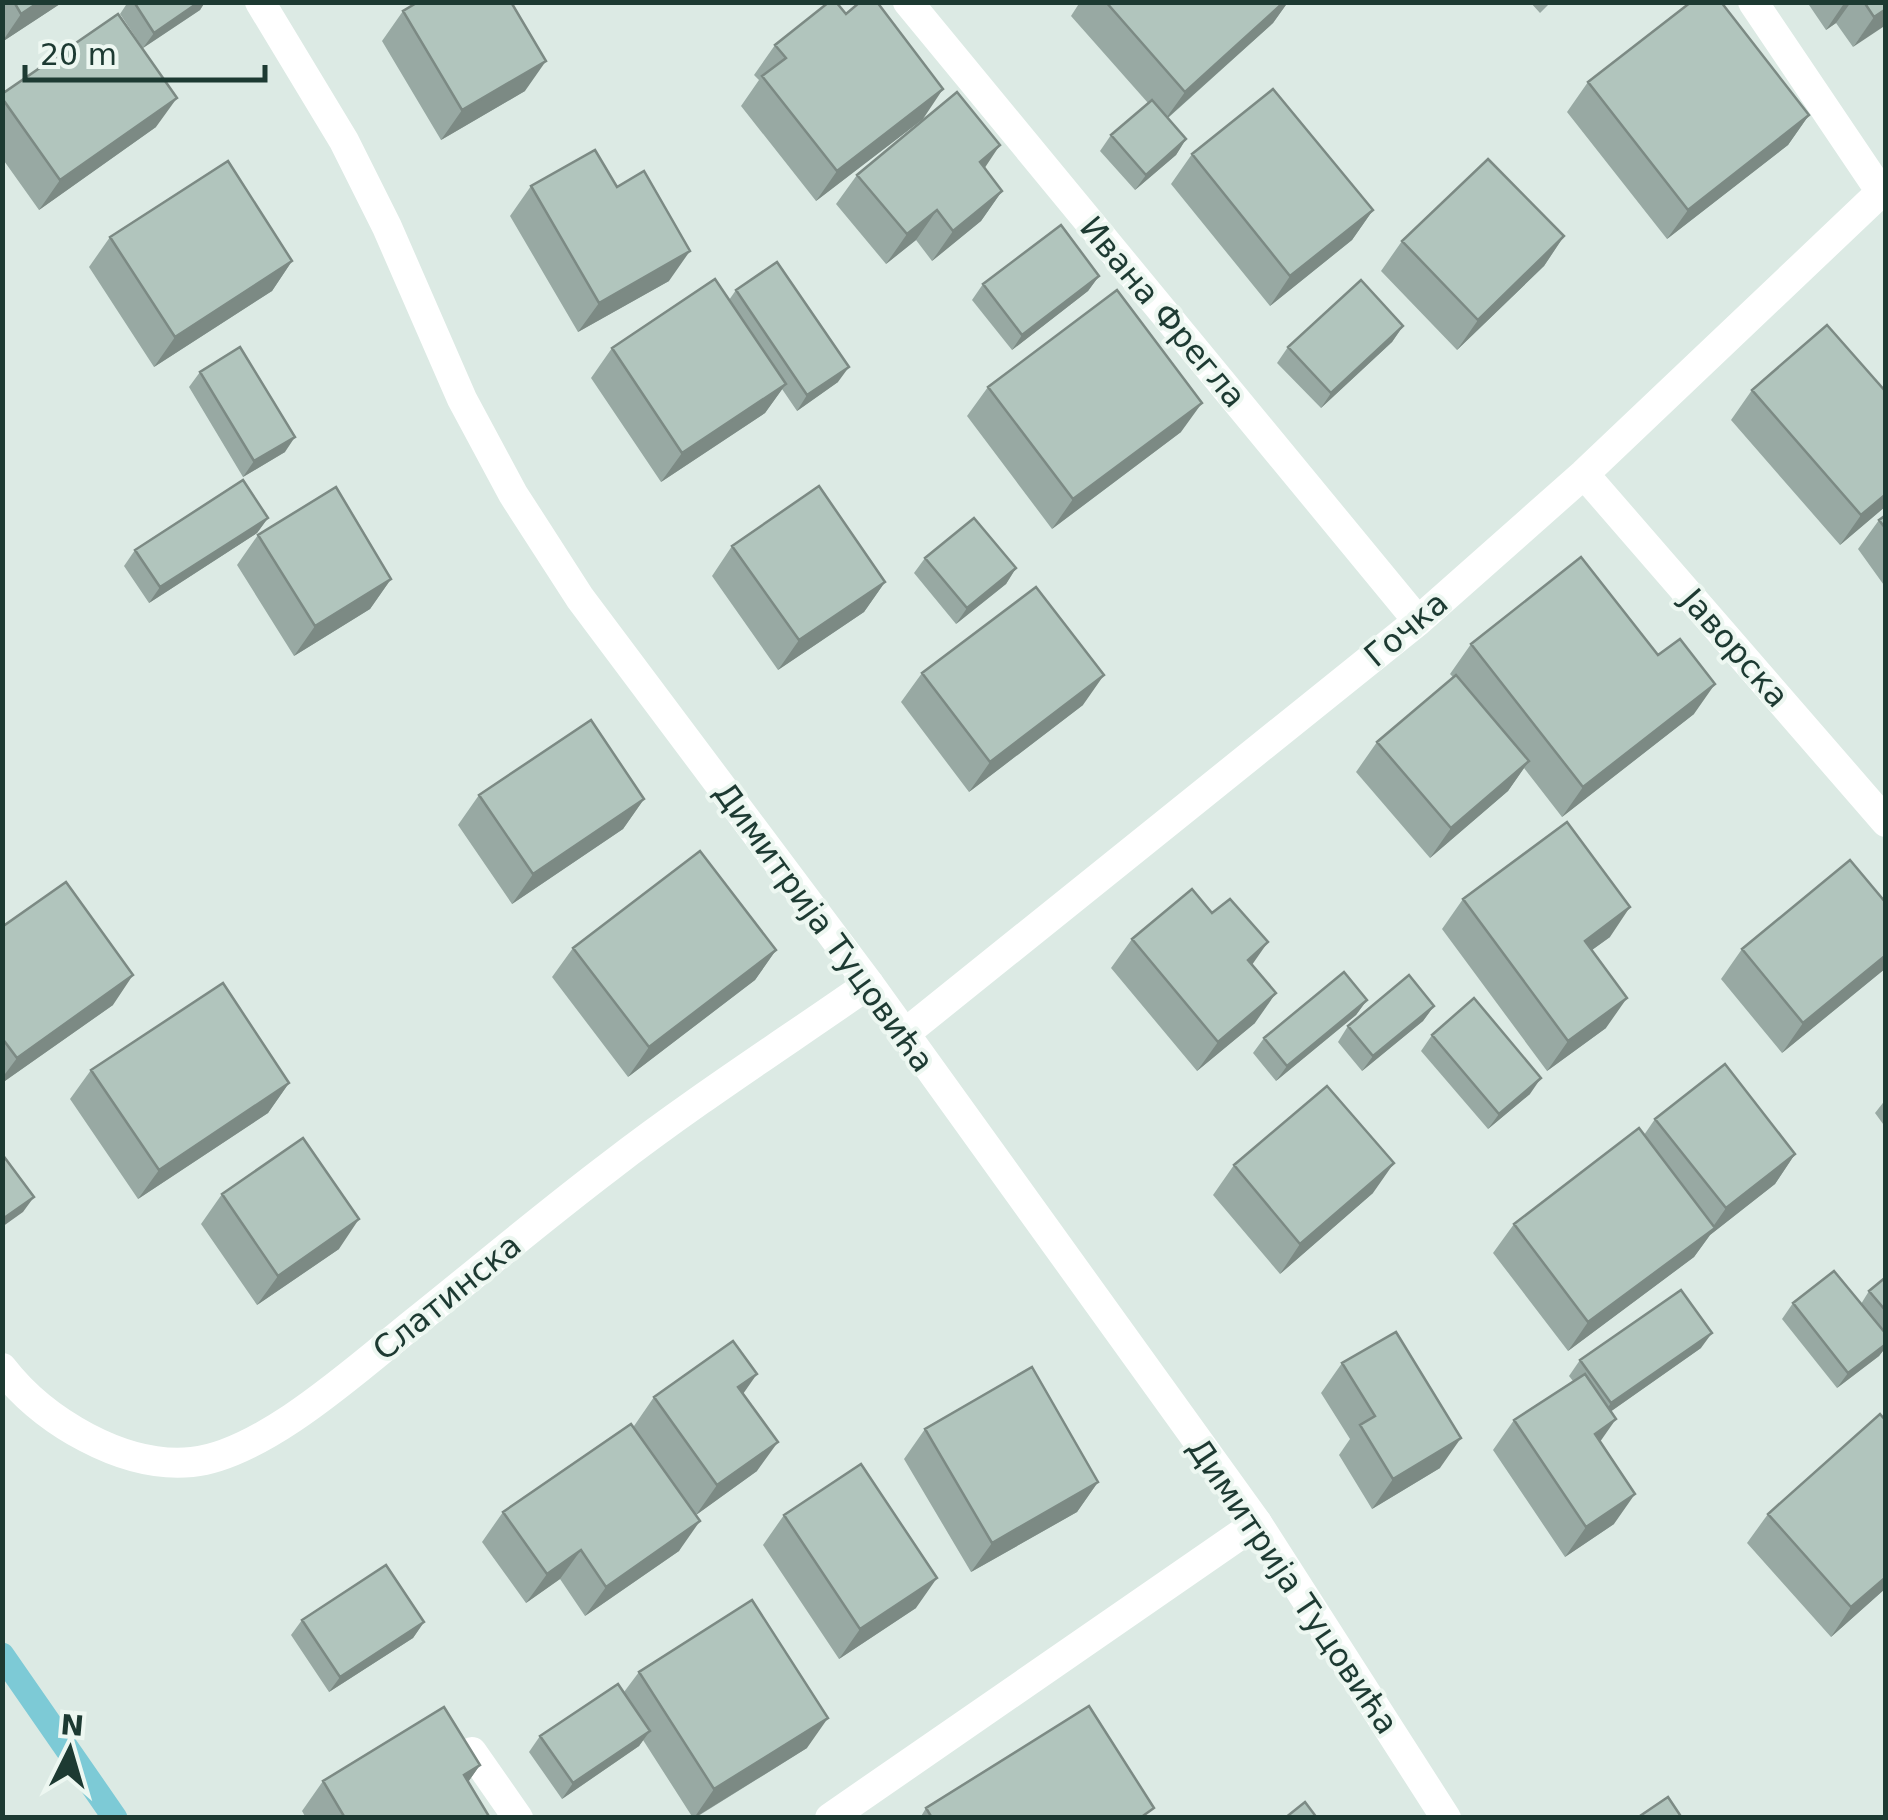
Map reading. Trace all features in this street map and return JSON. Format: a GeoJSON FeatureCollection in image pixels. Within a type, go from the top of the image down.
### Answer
{"type":"FeatureCollection","features":[{"type":"Feature","properties":{"kind":"street","name":"Димитрија Туцовића"},"geometry":{"type":"LineString","coordinates":[[260,2],[344,141],[387,227],[462,399],[513,494],[580,598],[869,984],[1257,1523],[1446,1818]]}},
{"type":"Feature","properties":{"kind":"street","name":"Ивана Фрегла"},"geometry":{"type":"LineString","coordinates":[[908,2],[1418,621]]}},
{"type":"Feature","properties":{"kind":"street","name":"Гочка"},"geometry":{"type":"LineString","coordinates":[[903,1035],[1418,621],[1584,474],[1881,192],[1753,2]]}},
{"type":"Feature","properties":{"kind":"street","name":"Јаворска"},"geometry":{"type":"LineString","coordinates":[[1584,474],[1886,822]]}},
{"type":"Feature","properties":{"kind":"street","name":"Слатинска"},"geometry":{"type":"LineString","coordinates":[[2,1368],[42,1408],[88,1437],[136,1459],[192,1462],[240,1450],[360,1367],[611,1166],[869,984]]}},
{"type":"Feature","properties":{"kind":"street"},"geometry":{"type":"LineString","coordinates":[[830,1818],[1257,1523]]}},
{"type":"Feature","properties":{"kind":"street"},"geometry":{"type":"LineString","coordinates":[[472,1752],[518,1818]]}},
{"type":"Feature","properties":{"kind":"building"},"geometry":{"type":"Polygon","coordinates":[[[14,2],[39,2],[21,14],[14,2]]]}},
{"type":"Feature","properties":{"kind":"building"},"geometry":{"type":"Polygon","coordinates":[[[134,2],[199,2],[154,33],[134,2]]]}},
{"type":"Feature","properties":{"kind":"building"},"geometry":{"type":"Polygon","coordinates":[[[418,2],[511,2],[546,61],[462,110],[403,11],[418,2]]]}},
{"type":"Feature","properties":{"kind":"building"},"geometry":{"type":"Polygon","coordinates":[[[829,2],[836,2],[846,14],[860,2],[877,2],[943,89],[837,171],[762,76],[786,58],[775,45],[829,2]]]}},
{"type":"Feature","properties":{"kind":"building"},"geometry":{"type":"Polygon","coordinates":[[[1106,2],[1284,2],[1185,92],[1106,2]]]}},
{"type":"Feature","properties":{"kind":"building"},"geometry":{"type":"Polygon","coordinates":[[[1691,2],[1721,2],[1809,115],[1688,210],[1588,82],[1691,2]]]}},
{"type":"Feature","properties":{"kind":"building"},"geometry":{"type":"Polygon","coordinates":[[[1864,2],[1886,2],[1886,9],[1874,17],[1864,2]]]}},
{"type":"Feature","properties":{"kind":"building"},"geometry":{"type":"Polygon","coordinates":[[[118,14],[177,98],[60,180],[2,94],[118,14]]]}},
{"type":"Feature","properties":{"kind":"building"},"geometry":{"type":"Polygon","coordinates":[[[1273,89],[1373,210],[1290,276],[1192,154],[1273,89]]]}},
{"type":"Feature","properties":{"kind":"building"},"geometry":{"type":"Polygon","coordinates":[[[957,92],[1000,145],[980,162],[1002,191],[953,231],[937,210],[907,234],[857,175],[957,92]]]}},
{"type":"Feature","properties":{"kind":"building"},"geometry":{"type":"Polygon","coordinates":[[[1152,100],[1186,139],[1146,175],[1111,135],[1152,100]]]}},
{"type":"Feature","properties":{"kind":"building"},"geometry":{"type":"Polygon","coordinates":[[[595,150],[617,187],[644,171],[690,251],[599,303],[531,186],[595,150]]]}},
{"type":"Feature","properties":{"kind":"building"},"geometry":{"type":"Polygon","coordinates":[[[1488,159],[1564,236],[1478,320],[1402,241],[1488,159]]]}},
{"type":"Feature","properties":{"kind":"building"},"geometry":{"type":"Polygon","coordinates":[[[228,161],[292,261],[175,337],[110,237],[228,161]]]}},
{"type":"Feature","properties":{"kind":"building"},"geometry":{"type":"Polygon","coordinates":[[[1061,225],[1099,276],[1022,335],[983,284],[1061,225]]]}},
{"type":"Feature","properties":{"kind":"building"},"geometry":{"type":"Polygon","coordinates":[[[777,262],[849,367],[807,395],[736,290],[777,262]]]}},
{"type":"Feature","properties":{"kind":"building"},"geometry":{"type":"Polygon","coordinates":[[[715,279],[786,384],[682,453],[612,348],[715,279]]]}},
{"type":"Feature","properties":{"kind":"building"},"geometry":{"type":"Polygon","coordinates":[[[1361,280],[1403,326],[1331,393],[1288,347],[1361,280]]]}},
{"type":"Feature","properties":{"kind":"building"},"geometry":{"type":"Polygon","coordinates":[[[1117,290],[1202,403],[1073,499],[988,387],[1117,290]]]}},
{"type":"Feature","properties":{"kind":"building"},"geometry":{"type":"Polygon","coordinates":[[[1827,325],[1886,392],[1886,494],[1861,515],[1752,390],[1827,325]]]}},
{"type":"Feature","properties":{"kind":"building"},"geometry":{"type":"Polygon","coordinates":[[[240,347],[295,437],[254,461],[200,372],[240,347]]]}},
{"type":"Feature","properties":{"kind":"building"},"geometry":{"type":"Polygon","coordinates":[[[243,480],[268,518],[160,587],[135,550],[243,480]]]}},
{"type":"Feature","properties":{"kind":"building"},"geometry":{"type":"Polygon","coordinates":[[[819,486],[885,582],[799,640],[732,546],[819,486]]]}},
{"type":"Feature","properties":{"kind":"building"},"geometry":{"type":"Polygon","coordinates":[[[336,487],[391,579],[315,626],[258,535],[336,487]]]}},
{"type":"Feature","properties":{"kind":"building"},"geometry":{"type":"Polygon","coordinates":[[[974,518],[1016,568],[967,608],[925,558],[974,518]]]}},
{"type":"Feature","properties":{"kind":"building"},"geometry":{"type":"Polygon","coordinates":[[[1581,557],[1658,655],[1680,639],[1715,684],[1583,787],[1471,644],[1581,557]]]}},
{"type":"Feature","properties":{"kind":"building"},"geometry":{"type":"Polygon","coordinates":[[[1036,587],[1104,675],[990,762],[922,673],[1036,587]]]}},
{"type":"Feature","properties":{"kind":"building"},"geometry":{"type":"Polygon","coordinates":[[[1456,675],[1529,761],[1451,828],[1377,742],[1456,675]]]}},
{"type":"Feature","properties":{"kind":"building"},"geometry":{"type":"Polygon","coordinates":[[[591,720],[644,799],[533,874],[479,795],[591,720]]]}},
{"type":"Feature","properties":{"kind":"building"},"geometry":{"type":"Polygon","coordinates":[[[1567,822],[1630,907],[1585,941],[1627,998],[1568,1041],[1463,899],[1567,822]]]}},
{"type":"Feature","properties":{"kind":"building"},"geometry":{"type":"Polygon","coordinates":[[[700,851],[776,950],[649,1047],[573,948],[700,851]]]}},
{"type":"Feature","properties":{"kind":"building"},"geometry":{"type":"Polygon","coordinates":[[[1850,860],[1886,903],[1886,955],[1803,1023],[1742,949],[1850,860]]]}},
{"type":"Feature","properties":{"kind":"building"},"geometry":{"type":"Polygon","coordinates":[[[66,882],[133,975],[17,1058],[2,1038],[2,927],[66,882]]]}},
{"type":"Feature","properties":{"kind":"building"},"geometry":{"type":"Polygon","coordinates":[[[1192,889],[1212,913],[1230,899],[1268,942],[1248,960],[1276,993],[1218,1042],[1132,939],[1192,889]]]}},
{"type":"Feature","properties":{"kind":"building"},"geometry":{"type":"Polygon","coordinates":[[[1344,972],[1367,1000],[1287,1066],[1264,1038],[1344,972]]]}},
{"type":"Feature","properties":{"kind":"building"},"geometry":{"type":"Polygon","coordinates":[[[1409,975],[1434,1006],[1373,1056],[1348,1026],[1409,975]]]}},
{"type":"Feature","properties":{"kind":"building"},"geometry":{"type":"Polygon","coordinates":[[[223,983],[289,1083],[159,1170],[91,1070],[223,983]]]}},
{"type":"Feature","properties":{"kind":"building"},"geometry":{"type":"Polygon","coordinates":[[[1474,998],[1541,1078],[1499,1114],[1432,1035],[1474,998]]]}},
{"type":"Feature","properties":{"kind":"building"},"geometry":{"type":"Polygon","coordinates":[[[1725,1064],[1795,1154],[1726,1208],[1655,1119],[1725,1064]]]}},
{"type":"Feature","properties":{"kind":"building"},"geometry":{"type":"Polygon","coordinates":[[[1327,1086],[1394,1163],[1300,1244],[1234,1165],[1327,1086]]]}},
{"type":"Feature","properties":{"kind":"building"},"geometry":{"type":"Polygon","coordinates":[[[1639,1128],[1715,1228],[1588,1322],[1514,1224],[1639,1128]]]}},
{"type":"Feature","properties":{"kind":"building"},"geometry":{"type":"Polygon","coordinates":[[[303,1138],[359,1219],[278,1276],[222,1194],[303,1138]]]}},
{"type":"Feature","properties":{"kind":"building"},"geometry":{"type":"Polygon","coordinates":[[[2,1154],[34,1197],[4,1218],[2,1216],[2,1154]]]}},
{"type":"Feature","properties":{"kind":"building"},"geometry":{"type":"Polygon","coordinates":[[[1834,1271],[1886,1334],[1886,1344],[1848,1373],[1793,1303],[1834,1271]]]}},
{"type":"Feature","properties":{"kind":"building"},"geometry":{"type":"Polygon","coordinates":[[[1886,1277],[1886,1311],[1869,1291],[1886,1277]]]}},
{"type":"Feature","properties":{"kind":"building"},"geometry":{"type":"Polygon","coordinates":[[[1681,1290],[1712,1333],[1611,1403],[1580,1360],[1681,1290]]]}},
{"type":"Feature","properties":{"kind":"building"},"geometry":{"type":"Polygon","coordinates":[[[1396,1332],[1461,1438],[1393,1479],[1360,1425],[1375,1416],[1342,1363],[1396,1332]]]}},
{"type":"Feature","properties":{"kind":"building"},"geometry":{"type":"Polygon","coordinates":[[[733,1341],[757,1374],[738,1387],[778,1442],[717,1485],[654,1397],[733,1341]]]}},
{"type":"Feature","properties":{"kind":"building"},"geometry":{"type":"Polygon","coordinates":[[[1032,1367],[1098,1482],[992,1543],[925,1429],[1032,1367]]]}},
{"type":"Feature","properties":{"kind":"building"},"geometry":{"type":"Polygon","coordinates":[[[1585,1374],[1616,1419],[1595,1434],[1635,1494],[1586,1527],[1514,1420],[1585,1374]]]}},
{"type":"Feature","properties":{"kind":"building"},"geometry":{"type":"Polygon","coordinates":[[[1880,1414],[1886,1421],[1886,1577],[1851,1607],[1768,1514],[1880,1414]]]}},
{"type":"Feature","properties":{"kind":"building"},"geometry":{"type":"Polygon","coordinates":[[[631,1424],[700,1521],[606,1587],[581,1550],[547,1574],[503,1512],[631,1424]]]}},
{"type":"Feature","properties":{"kind":"building"},"geometry":{"type":"Polygon","coordinates":[[[861,1464],[937,1578],[860,1629],[784,1515],[861,1464]]]}},
{"type":"Feature","properties":{"kind":"building"},"geometry":{"type":"Polygon","coordinates":[[[386,1565],[424,1622],[340,1677],[302,1620],[386,1565]]]}},
{"type":"Feature","properties":{"kind":"building"},"geometry":{"type":"Polygon","coordinates":[[[752,1600],[828,1718],[714,1789],[639,1672],[752,1600]]]}},
{"type":"Feature","properties":{"kind":"building"},"geometry":{"type":"Polygon","coordinates":[[[618,1684],[650,1731],[573,1783],[540,1736],[618,1684]]]}},
{"type":"Feature","properties":{"kind":"building"},"geometry":{"type":"Polygon","coordinates":[[[1089,1706],[1154,1808],[1140,1818],[932,1818],[926,1808],[1089,1706]]]}},
{"type":"Feature","properties":{"kind":"building"},"geometry":{"type":"Polygon","coordinates":[[[444,1707],[480,1765],[464,1775],[490,1818],[345,1818],[323,1781],[444,1707]]]}},
{"type":"Feature","properties":{"kind":"building"},"geometry":{"type":"Polygon","coordinates":[[[1668,1797],[1682,1818],[1637,1818],[1668,1797]]]}},
{"type":"Feature","properties":{"kind":"building"},"geometry":{"type":"Polygon","coordinates":[[[1305,1802],[1317,1818],[1285,1818],[1305,1802]]]}},
{"type":"Feature","properties":{"kind":"waterway"},"geometry":{"type":"LineString","coordinates":[[2,1655],[115,1818]]}}]}
